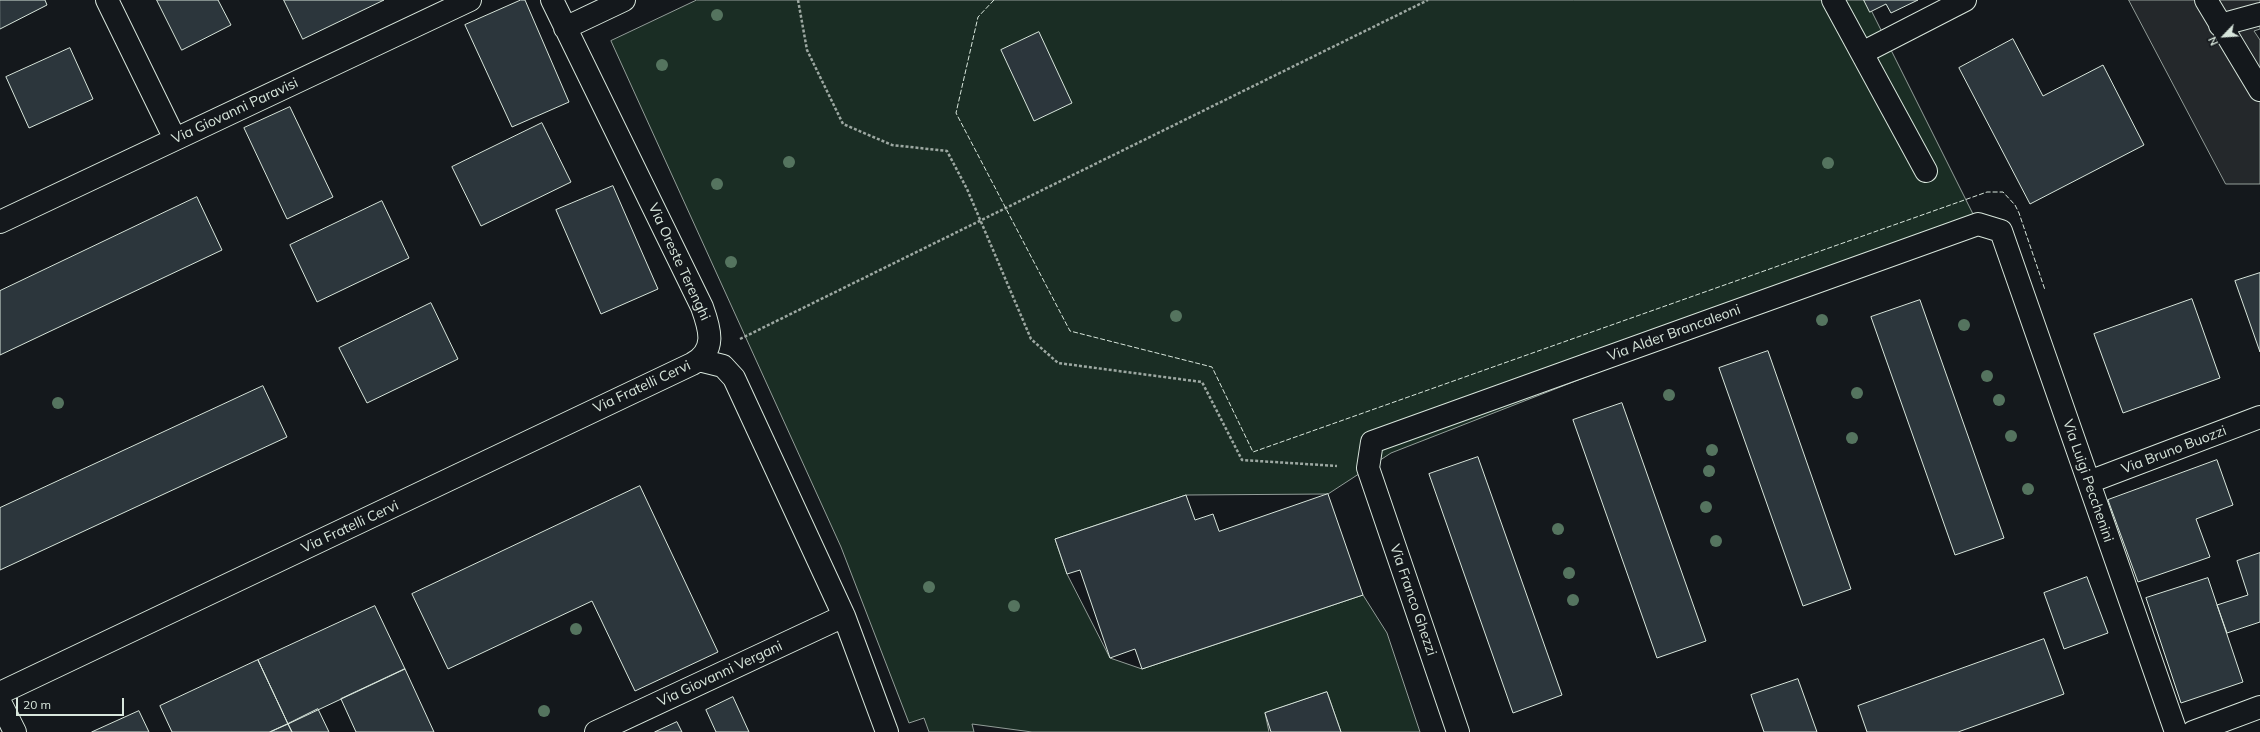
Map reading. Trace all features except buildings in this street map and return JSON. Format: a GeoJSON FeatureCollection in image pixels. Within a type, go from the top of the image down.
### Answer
{"type":"FeatureCollection","features":[{"type":"Feature","properties":{"kind":"street"},"geometry":{"type":"LineString","coordinates":[[107,0],[175,139]]}},
{"type":"Feature","properties":{"kind":"street","name":"Via Giovanni Paravisi"},"geometry":{"type":"LineString","coordinates":[[0,222],[470,0]]}},
{"type":"Feature","properties":{"kind":"street","name":"Via Oreste Terenghi"},"geometry":{"type":"LineString","coordinates":[[552,0],[702,307],[710,331],[710,339],[706,353],[699,360]]}},
{"type":"Feature","properties":{"kind":"street"},"geometry":{"type":"LineString","coordinates":[[565,28],[624,0]]}},
{"type":"Feature","properties":{"kind":"street"},"geometry":{"type":"LineString","coordinates":[[1834,0],[1926,171]]}},
{"type":"Feature","properties":{"kind":"street"},"geometry":{"type":"LineString","coordinates":[[1862,53],[1965,0]]}},
{"type":"Feature","properties":{"kind":"street"},"geometry":{"type":"LineString","coordinates":[[2206,0],[2260,90]]}},
{"type":"Feature","properties":{"kind":"street"},"geometry":{"type":"LineString","coordinates":[[2220,25],[2260,14]]}},
{"type":"Feature","properties":{"kind":"street","name":"Via Alder Brancaleoni"},"geometry":{"type":"LineString","coordinates":[[1368,468],[1372,442],[1978,224],[2001,231]]}},
{"type":"Feature","properties":{"kind":"street","name":"Via Luigi Pecchenini"},"geometry":{"type":"LineString","coordinates":[[2001,231],[2176,732]]}},
{"type":"Feature","properties":{"kind":"street"},"geometry":{"type":"LineString","coordinates":[[699,360],[723,366],[734,378],[844,616],[887,732]]}},
{"type":"Feature","properties":{"kind":"street","name":"Via Fratelli Cervi"},"geometry":{"type":"LineString","coordinates":[[0,693],[699,360]]}},
{"type":"Feature","properties":{"kind":"street","name":"Via Bruno Buozzi"},"geometry":{"type":"LineString","coordinates":[[2089,482],[2260,418]]}},
{"type":"Feature","properties":{"kind":"street","name":"Via Franco Ghezzi"},"geometry":{"type":"LineString","coordinates":[[1368,468],[1458,732]]}},
{"type":"Feature","properties":{"kind":"street","name":"Via Giovanni Vergani"},"geometry":{"type":"LineString","coordinates":[[596,732],[844,616]]}},
{"type":"Feature","properties":{"kind":"street"},"geometry":{"type":"LineString","coordinates":[[0,702],[16,732]]}},
{"type":"Feature","properties":{"kind":"street"},"geometry":{"type":"LineString","coordinates":[[2193,732],[2260,708]]}},
{"type":"Feature","properties":{"kind":"path"},"geometry":{"type":"LineString","coordinates":[[798,0],[807,50],[843,124],[892,144],[947,151],[967,189],[1031,339],[1058,363],[1202,382],[1242,460],[1368,468]]}},
{"type":"Feature","properties":{"kind":"path"},"geometry":{"type":"LineString","coordinates":[[740,339],[1428,0]]}},
{"type":"Feature","properties":{"kind":"green space"},"geometry":{"type":"Polygon","coordinates":[[[697,0],[1866,0],[1978,224],[1391,453],[1328,494],[1186,495],[1055,539],[1067,574],[1110,658],[1142,669],[1363,595],[1387,633],[1420,732],[1341,732],[1327,692],[1265,713],[1269,732],[1032,732],[972,724],[974,732],[929,732],[924,718],[909,723],[841,547],[611,41],[697,0]]]}},
{"type":"Feature","properties":{"kind":"shaded area"},"geometry":{"type":"Polygon","coordinates":[[[2129,0],[2260,0],[2260,29],[2254,31],[2260,40],[2260,184],[2226,184],[2129,0]]]}},
{"type":"Feature","properties":{"kind":"fence"},"geometry":{"type":"LineString","coordinates":[[994,0],[978,17],[956,113],[1070,331],[1212,367],[1253,452],[1987,192],[2003,192],[2015,205],[2045,290]]}}]}
